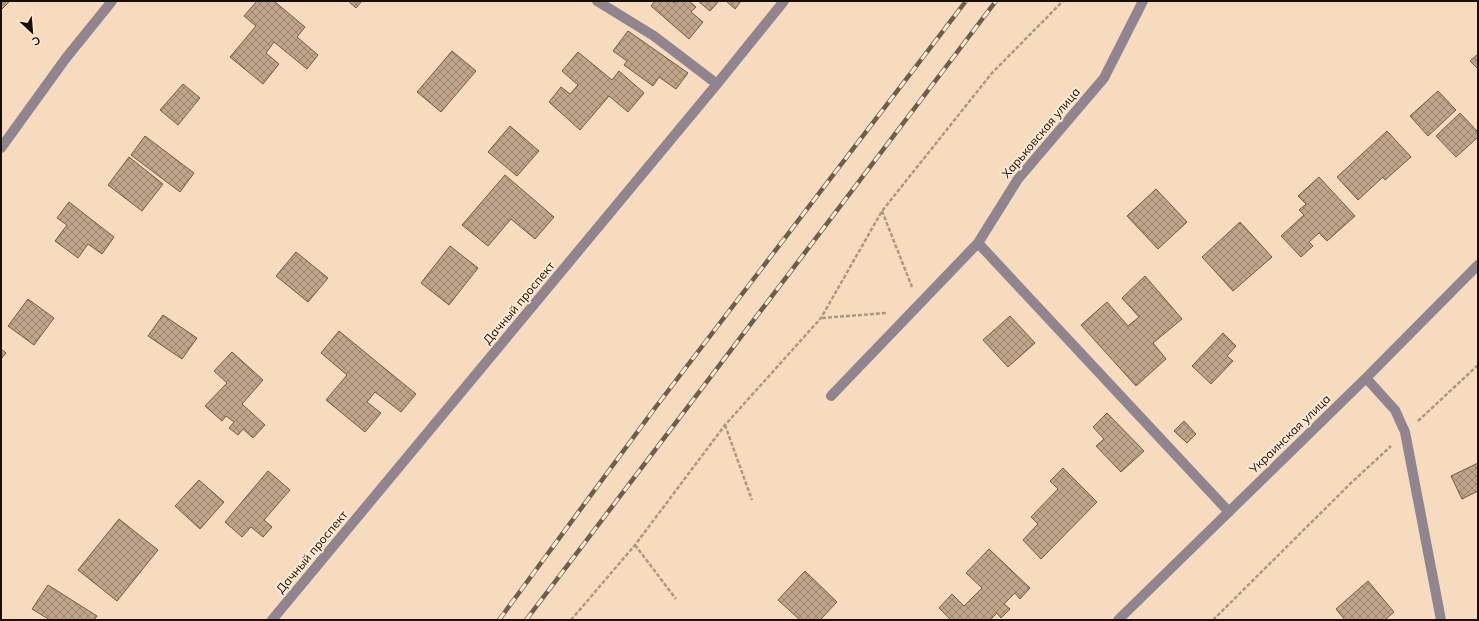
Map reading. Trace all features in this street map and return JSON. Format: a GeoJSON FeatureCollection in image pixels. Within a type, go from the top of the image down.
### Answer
{"type":"FeatureCollection","features":[{"type":"Feature","properties":{"kind":"street"},"geometry":{"type":"LineString","coordinates":[[1,148],[66,58],[112,1]]}},
{"type":"Feature","properties":{"kind":"street"},"geometry":{"type":"LineString","coordinates":[[597,1],[654,36],[717,84]]}},
{"type":"Feature","properties":{"kind":"street","name":"Дачный проспект"},"geometry":{"type":"LineString","coordinates":[[272,620],[717,84],[784,1]]}},
{"type":"Feature","properties":{"kind":"street","name":"Харьковская улица"},"geometry":{"type":"LineString","coordinates":[[831,396],[978,243],[1018,179],[1104,78],[1143,1]]}},
{"type":"Feature","properties":{"kind":"street"},"geometry":{"type":"LineString","coordinates":[[978,243],[1229,512]]}},
{"type":"Feature","properties":{"kind":"street","name":"Украинская улица"},"geometry":{"type":"LineString","coordinates":[[1118,620],[1366,378],[1478,265]]}},
{"type":"Feature","properties":{"kind":"street"},"geometry":{"type":"LineString","coordinates":[[1366,378],[1395,410],[1406,432],[1441,620]]}},
{"type":"Feature","properties":{"kind":"path"},"geometry":{"type":"LineString","coordinates":[[571,620],[634,545],[725,424],[821,318],[882,211],[992,73],[1062,1]]}},
{"type":"Feature","properties":{"kind":"path"},"geometry":{"type":"LineString","coordinates":[[821,318],[915,308],[882,211]]}},
{"type":"Feature","properties":{"kind":"path"},"geometry":{"type":"LineString","coordinates":[[1213,620],[1351,483],[1478,365]]}},
{"type":"Feature","properties":{"kind":"path"},"geometry":{"type":"LineString","coordinates":[[725,424],[752,500]]}},
{"type":"Feature","properties":{"kind":"path"},"geometry":{"type":"LineString","coordinates":[[634,545],[676,599]]}},
{"type":"Feature","properties":{"kind":"building"},"geometry":{"type":"Polygon","coordinates":[[[1,1],[10,1],[1,10],[1,1]]]}},
{"type":"Feature","properties":{"kind":"building"},"geometry":{"type":"Polygon","coordinates":[[[257,1],[274,1],[305,27],[297,37],[318,55],[307,69],[274,42],[266,53],[279,64],[263,84],[230,57],[256,26],[244,16],[257,1]]]}},
{"type":"Feature","properties":{"kind":"building"},"geometry":{"type":"Polygon","coordinates":[[[348,1],[362,1],[356,8],[348,1]]]}},
{"type":"Feature","properties":{"kind":"building"},"geometry":{"type":"Polygon","coordinates":[[[655,1],[672,1],[674,3],[675,1],[689,1],[696,7],[691,12],[703,22],[689,39],[651,6],[655,1]]]}},
{"type":"Feature","properties":{"kind":"building"},"geometry":{"type":"Polygon","coordinates":[[[698,1],[719,1],[710,11],[698,1]]]}},
{"type":"Feature","properties":{"kind":"building"},"geometry":{"type":"Polygon","coordinates":[[[726,1],[741,1],[735,9],[726,1]]]}},
{"type":"Feature","properties":{"kind":"building"},"geometry":{"type":"Polygon","coordinates":[[[628,31],[688,73],[676,89],[659,77],[653,86],[624,65],[627,61],[613,51],[628,31]]]}},
{"type":"Feature","properties":{"kind":"building"},"geometry":{"type":"Polygon","coordinates":[[[452,51],[476,71],[441,112],[417,92],[452,51]]]}},
{"type":"Feature","properties":{"kind":"building"},"geometry":{"type":"Polygon","coordinates":[[[578,52],[612,80],[619,71],[644,93],[628,112],[609,96],[580,130],[549,102],[561,87],[570,94],[578,85],[562,71],[578,52]]]}},
{"type":"Feature","properties":{"kind":"building"},"geometry":{"type":"Polygon","coordinates":[[[1478,54],[1478,69],[1470,61],[1478,54]]]}},
{"type":"Feature","properties":{"kind":"building"},"geometry":{"type":"Polygon","coordinates":[[[183,84],[200,98],[178,125],[160,110],[183,84]]]}},
{"type":"Feature","properties":{"kind":"building"},"geometry":{"type":"Polygon","coordinates":[[[1438,91],[1456,110],[1428,136],[1410,116],[1438,91]]]}},
{"type":"Feature","properties":{"kind":"building"},"geometry":{"type":"Polygon","coordinates":[[[1460,113],[1478,132],[1478,137],[1456,157],[1436,136],[1460,113]]]}},
{"type":"Feature","properties":{"kind":"building"},"geometry":{"type":"Polygon","coordinates":[[[510,126],[539,151],[517,176],[488,152],[510,126]]]}},
{"type":"Feature","properties":{"kind":"building"},"geometry":{"type":"Polygon","coordinates":[[[1387,131],[1411,157],[1385,180],[1383,177],[1358,200],[1337,177],[1387,131]]]}},
{"type":"Feature","properties":{"kind":"building"},"geometry":{"type":"Polygon","coordinates":[[[145,136],[194,173],[180,192],[131,155],[145,136]]]}},
{"type":"Feature","properties":{"kind":"building"},"geometry":{"type":"Polygon","coordinates":[[[129,157],[163,184],[142,211],[108,185],[129,157]]]}},
{"type":"Feature","properties":{"kind":"building"},"geometry":{"type":"Polygon","coordinates":[[[505,175],[554,217],[535,239],[511,219],[488,246],[462,225],[505,175]]]}},
{"type":"Feature","properties":{"kind":"building"},"geometry":{"type":"Polygon","coordinates":[[[1319,177],[1355,216],[1327,241],[1319,233],[1309,242],[1313,246],[1301,257],[1281,236],[1304,215],[1299,210],[1306,204],[1298,196],[1319,177]]]}},
{"type":"Feature","properties":{"kind":"building"},"geometry":{"type":"Polygon","coordinates":[[[1156,189],[1187,222],[1158,249],[1127,216],[1156,189]]]}},
{"type":"Feature","properties":{"kind":"building"},"geometry":{"type":"Polygon","coordinates":[[[69,202],[114,237],[102,254],[88,244],[78,258],[55,241],[67,225],[57,218],[69,202]]]}},
{"type":"Feature","properties":{"kind":"building"},"geometry":{"type":"Polygon","coordinates":[[[1240,222],[1272,257],[1233,291],[1202,257],[1240,222]]]}},
{"type":"Feature","properties":{"kind":"building"},"geometry":{"type":"Polygon","coordinates":[[[450,246],[478,268],[449,305],[421,283],[450,246]]]}},
{"type":"Feature","properties":{"kind":"building"},"geometry":{"type":"Polygon","coordinates":[[[296,252],[328,278],[308,302],[276,276],[296,252]]]}},
{"type":"Feature","properties":{"kind":"building"},"geometry":{"type":"Polygon","coordinates":[[[1145,276],[1182,319],[1153,343],[1166,359],[1136,386],[1081,325],[1107,302],[1128,326],[1139,317],[1122,298],[1145,276]]]}},
{"type":"Feature","properties":{"kind":"building"},"geometry":{"type":"Polygon","coordinates":[[[28,299],[54,318],[34,345],[8,326],[28,299]]]}},
{"type":"Feature","properties":{"kind":"building"},"geometry":{"type":"Polygon","coordinates":[[[163,315],[197,338],[182,359],[148,336],[163,315]]]}},
{"type":"Feature","properties":{"kind":"building"},"geometry":{"type":"Polygon","coordinates":[[[1010,316],[1035,343],[1008,367],[983,340],[1010,316]]]}},
{"type":"Feature","properties":{"kind":"building"},"geometry":{"type":"Polygon","coordinates":[[[339,331],[416,394],[401,412],[375,392],[367,402],[381,413],[365,432],[326,400],[347,375],[321,353],[339,331]]]}},
{"type":"Feature","properties":{"kind":"building"},"geometry":{"type":"Polygon","coordinates":[[[1223,333],[1236,346],[1227,356],[1233,361],[1211,384],[1192,366],[1223,333]]]}},
{"type":"Feature","properties":{"kind":"building"},"geometry":{"type":"Polygon","coordinates":[[[1,349],[6,353],[1,359],[1,349]]]}},
{"type":"Feature","properties":{"kind":"building"},"geometry":{"type":"Polygon","coordinates":[[[232,352],[263,380],[242,404],[265,425],[253,438],[243,429],[238,435],[229,428],[234,422],[226,416],[222,421],[205,406],[227,383],[214,371],[232,352]]]}},
{"type":"Feature","properties":{"kind":"building"},"geometry":{"type":"Polygon","coordinates":[[[1107,413],[1144,451],[1121,472],[1096,446],[1104,439],[1093,427],[1107,413]]]}},
{"type":"Feature","properties":{"kind":"building"},"geometry":{"type":"Polygon","coordinates":[[[1184,421],[1196,434],[1187,443],[1174,431],[1184,421]]]}},
{"type":"Feature","properties":{"kind":"building"},"geometry":{"type":"Polygon","coordinates":[[[1478,463],[1478,491],[1462,499],[1451,476],[1478,463]]]}},
{"type":"Feature","properties":{"kind":"building"},"geometry":{"type":"Polygon","coordinates":[[[1063,468],[1097,502],[1041,559],[1023,540],[1038,524],[1031,517],[1058,489],[1050,481],[1063,468]]]}},
{"type":"Feature","properties":{"kind":"building"},"geometry":{"type":"Polygon","coordinates":[[[268,471],[290,490],[264,520],[272,527],[263,537],[251,527],[242,537],[225,522],[268,471]]]}},
{"type":"Feature","properties":{"kind":"building"},"geometry":{"type":"Polygon","coordinates":[[[199,480],[224,502],[200,529],[175,506],[199,480]]]}},
{"type":"Feature","properties":{"kind":"building"},"geometry":{"type":"Polygon","coordinates":[[[119,519],[158,550],[117,601],[78,570],[119,519]]]}},
{"type":"Feature","properties":{"kind":"building"},"geometry":{"type":"Polygon","coordinates":[[[989,549],[1030,588],[1020,599],[1015,593],[1004,604],[1010,609],[1001,618],[997,613],[990,620],[951,620],[939,608],[952,594],[964,606],[982,588],[966,573],[989,549]]]}},
{"type":"Feature","properties":{"kind":"building"},"geometry":{"type":"Polygon","coordinates":[[[805,571],[837,602],[820,620],[800,620],[778,600],[805,571]]]}},
{"type":"Feature","properties":{"kind":"building"},"geometry":{"type":"Polygon","coordinates":[[[1368,581],[1394,612],[1385,620],[1345,620],[1336,609],[1368,581]]]}},
{"type":"Feature","properties":{"kind":"building"},"geometry":{"type":"Polygon","coordinates":[[[48,585],[97,616],[94,620],[50,620],[32,609],[48,585]]]}},
{"type":"Feature","properties":{"kind":"railway"},"geometry":{"type":"LineString","coordinates":[[499,620],[655,408],[966,1]]}},
{"type":"Feature","properties":{"kind":"railway"},"geometry":{"type":"LineString","coordinates":[[526,620],[996,1]]}}]}
